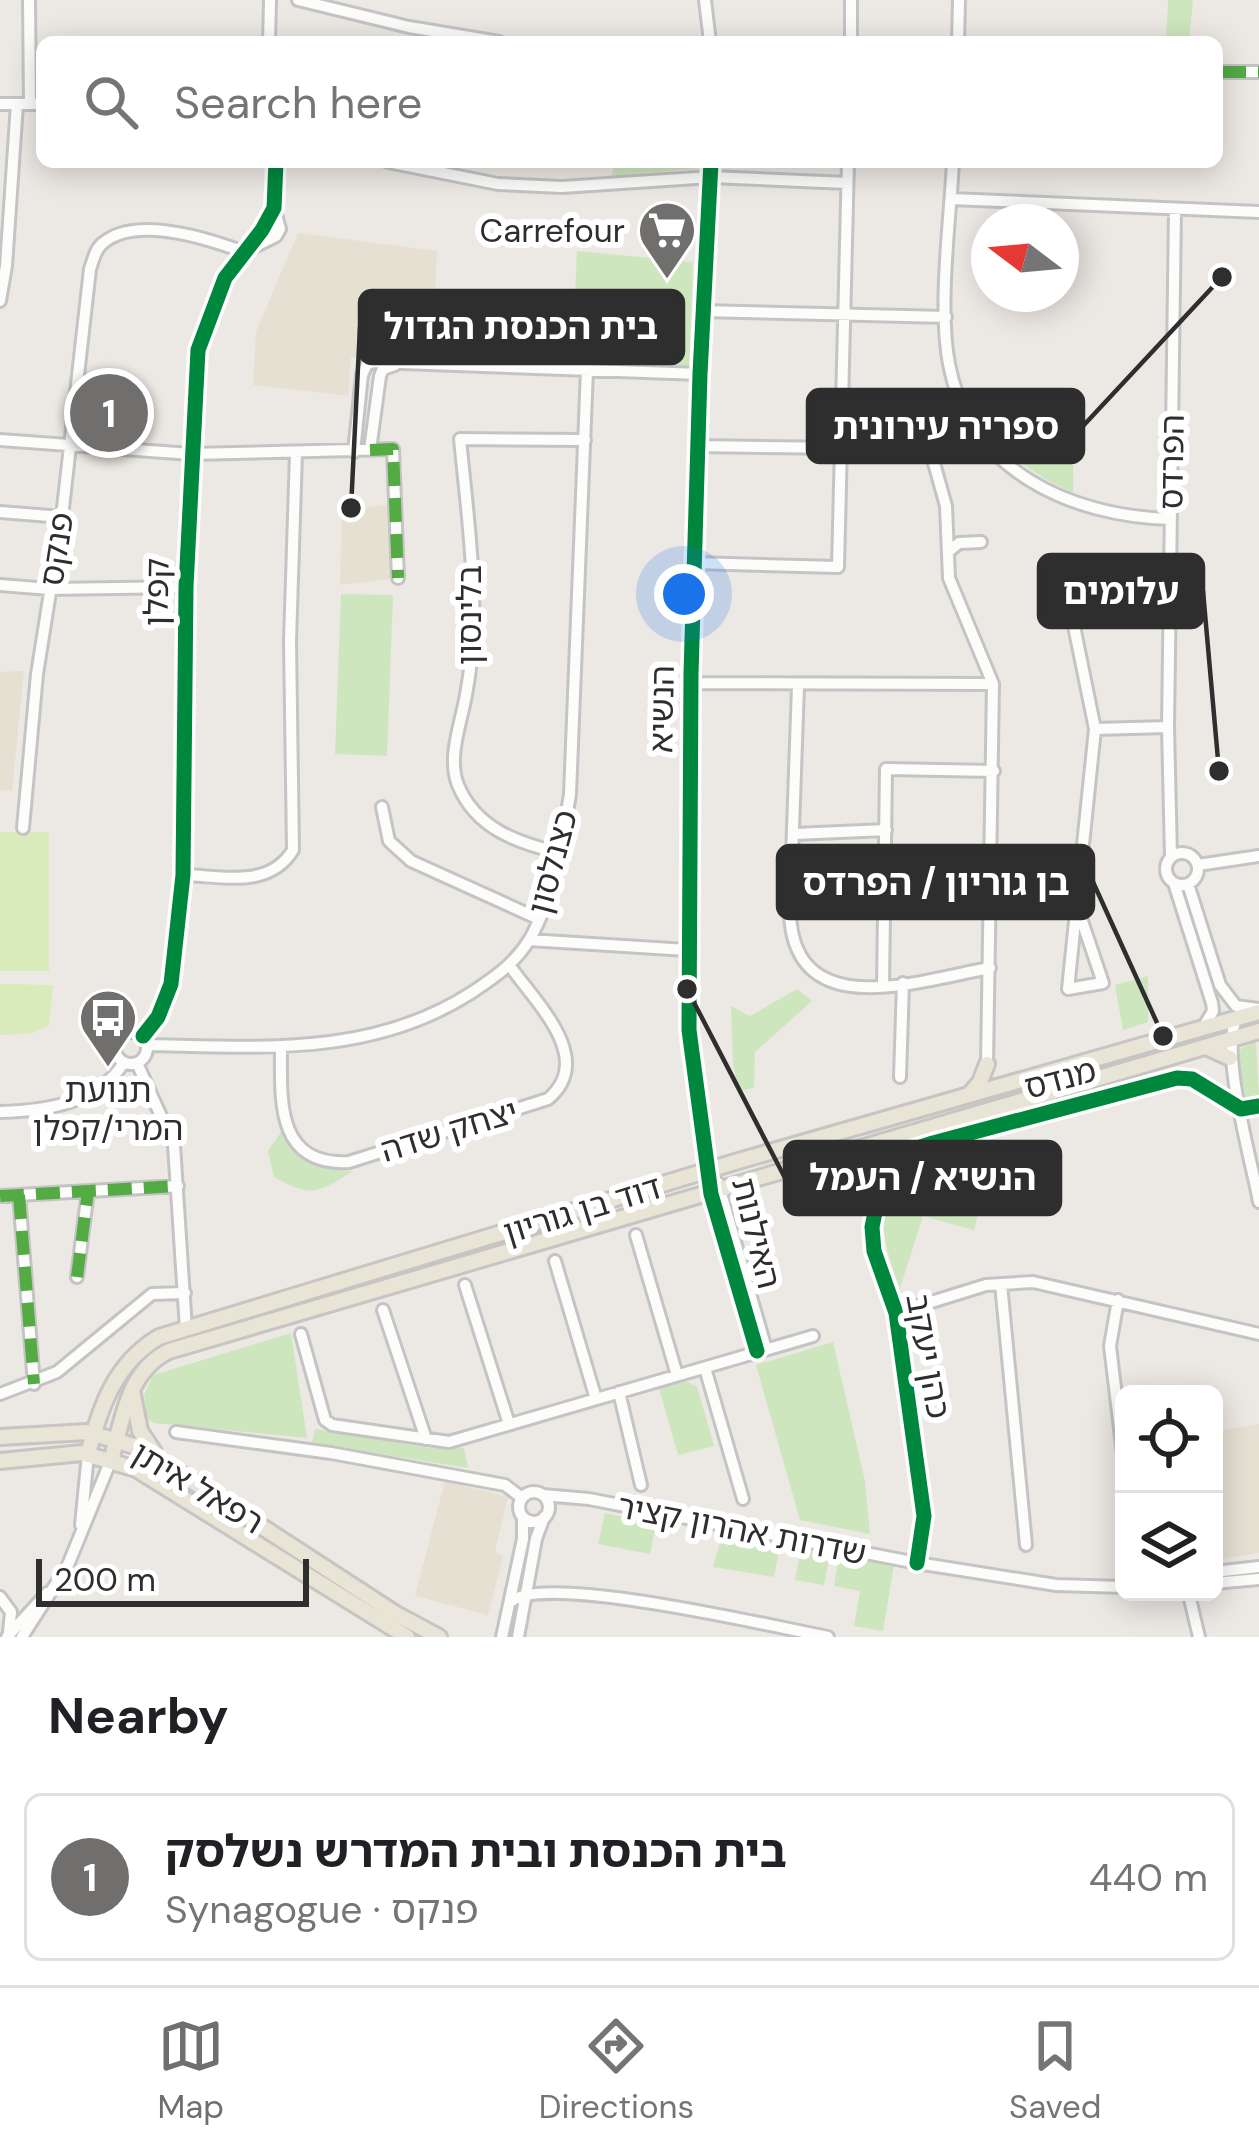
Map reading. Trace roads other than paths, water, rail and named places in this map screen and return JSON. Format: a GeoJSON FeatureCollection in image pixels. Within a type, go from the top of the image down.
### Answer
{"type":"FeatureCollection","features":[{"type":"Feature","properties":{"kind":"main road","name":"דוד בן גוריון"},"geometry":{"type":"LineString","coordinates":[[88,1454],[110,1389],[132,1358],[159,1337],[1259,1010]]}},
{"type":"Feature","properties":{"kind":"main road","name":"דוד בן גוריון"},"geometry":{"type":"LineString","coordinates":[[132,1389],[148,1364],[169,1351],[1259,1031]]}},
{"type":"Feature","properties":{"kind":"main road"},"geometry":{"type":"LineString","coordinates":[[1201,1046],[1230,1058]]}},
{"type":"Feature","properties":{"kind":"main road"},"geometry":{"type":"LineString","coordinates":[[986,1064],[998,1078],[1013,1082]]}},
{"type":"Feature","properties":{"kind":"main road"},"geometry":{"type":"LineString","coordinates":[[969,1095],[986,1064]]}},
{"type":"Feature","properties":{"kind":"main road"},"geometry":{"type":"LineString","coordinates":[[111,1460],[132,1389]]}},
{"type":"Feature","properties":{"kind":"main road"},"geometry":{"type":"LineString","coordinates":[[132,1389],[140,1431],[162,1459]]}},
{"type":"Feature","properties":{"kind":"main road","name":"רפאל איתן"},"geometry":{"type":"LineString","coordinates":[[0,1437],[94,1433],[162,1459],[396,1614],[439,1637]]}},
{"type":"Feature","properties":{"kind":"main road","name":"רפאל איתן"},"geometry":{"type":"LineString","coordinates":[[0,1460],[88,1454],[111,1460],[172,1488],[407,1637]]}},
{"type":"Feature","properties":{"kind":"street"},"geometry":{"type":"LineString","coordinates":[[0,301],[30,104],[28,0]]}},
{"type":"Feature","properties":{"kind":"street"},"geometry":{"type":"LineString","coordinates":[[268,36],[270,0]]}},
{"type":"Feature","properties":{"kind":"street"},"geometry":{"type":"LineString","coordinates":[[298,0],[463,36]]}},
{"type":"Feature","properties":{"kind":"street"},"geometry":{"type":"LineString","coordinates":[[705,0],[709,36]]}},
{"type":"Feature","properties":{"kind":"street"},"geometry":{"type":"LineString","coordinates":[[850,36],[851,0]]}},
{"type":"Feature","properties":{"kind":"street"},"geometry":{"type":"LineString","coordinates":[[958,36],[959,0]]}},
{"type":"Feature","properties":{"kind":"street"},"geometry":{"type":"LineString","coordinates":[[406,36],[409,27]]}},
{"type":"Feature","properties":{"kind":"street"},"geometry":{"type":"LineString","coordinates":[[1223,72],[1259,72]]}},
{"type":"Feature","properties":{"kind":"street"},"geometry":{"type":"LineString","coordinates":[[0,104],[30,104]]}},
{"type":"Feature","properties":{"kind":"street","name":"קפלן"},"geometry":{"type":"LineString","coordinates":[[145,1041],[171,985],[183,875],[185,587],[198,350],[218,293],[274,208],[276,168]]}},
{"type":"Feature","properties":{"kind":"street"},"geometry":{"type":"LineString","coordinates":[[418,168],[498,184],[562,187],[711,177],[847,183]]}},
{"type":"Feature","properties":{"kind":"street","name":"הנשיא"},"geometry":{"type":"LineString","coordinates":[[710,1170],[689,1030],[687,950],[694,563],[711,168]]}},
{"type":"Feature","properties":{"kind":"street"},"geometry":{"type":"LineString","coordinates":[[694,563],[838,567],[848,168]]}},
{"type":"Feature","properties":{"kind":"street"},"geometry":{"type":"LineString","coordinates":[[953,168],[948,362],[957,393],[985,444],[1047,491],[1085,508],[1124,518],[1170,519]]}},
{"type":"Feature","properties":{"kind":"street"},"geometry":{"type":"LineString","coordinates":[[951,199],[1259,212]]}},
{"type":"Feature","properties":{"kind":"street","name":"הפרדס"},"geometry":{"type":"LineString","coordinates":[[1172,857],[1168,728],[1174,210]]}},
{"type":"Feature","properties":{"kind":"street","name":"פנקס"},"geometry":{"type":"LineString","coordinates":[[23,828],[37,674],[62,518],[90,269],[103,243],[128,234],[179,232],[244,252]]}},
{"type":"Feature","properties":{"kind":"street"},"geometry":{"type":"LineString","coordinates":[[702,311],[946,317]]}},
{"type":"Feature","properties":{"kind":"street"},"geometry":{"type":"LineString","coordinates":[[354,452],[367,364],[700,374]]}},
{"type":"Feature","properties":{"kind":"street"},"geometry":{"type":"LineString","coordinates":[[370,450],[380,376],[383,369],[398,364]]}},
{"type":"Feature","properties":{"kind":"street","name":"כצנלסון"},"geometry":{"type":"LineString","coordinates":[[145,1041],[281,1047],[366,1039],[456,1002],[510,966],[529,940],[560,853],[570,794],[587,370]]}},
{"type":"Feature","properties":{"kind":"street"},"geometry":{"type":"LineString","coordinates":[[922,421],[946,506],[949,578],[993,684],[986,1064]]}},
{"type":"Feature","properties":{"kind":"street","name":"בלינסון"},"geometry":{"type":"LineString","coordinates":[[560,853],[519,843],[493,828],[476,814],[455,779],[455,748],[472,643],[460,439],[585,440]]}},
{"type":"Feature","properties":{"kind":"street"},"geometry":{"type":"LineString","coordinates":[[0,440],[191,454],[393,448],[398,578]]}},
{"type":"Feature","properties":{"kind":"street"},"geometry":{"type":"LineString","coordinates":[[698,446],[841,448]]}},
{"type":"Feature","properties":{"kind":"street"},"geometry":{"type":"LineString","coordinates":[[183,875],[262,876],[274,872],[293,850],[290,641],[296,453]]}},
{"type":"Feature","properties":{"kind":"street"},"geometry":{"type":"LineString","coordinates":[[0,512],[62,518]]}},
{"type":"Feature","properties":{"kind":"street"},"geometry":{"type":"LineString","coordinates":[[948,552],[959,543],[981,542]]}},
{"type":"Feature","properties":{"kind":"street"},"geometry":{"type":"LineString","coordinates":[[1079,912],[1103,983],[1068,989],[1095,729],[1065,581],[1069,562],[1114,568]]}},
{"type":"Feature","properties":{"kind":"street"},"geometry":{"type":"LineString","coordinates":[[0,585],[185,587]]}},
{"type":"Feature","properties":{"kind":"street"},"geometry":{"type":"LineString","coordinates":[[691,683],[993,684]]}},
{"type":"Feature","properties":{"kind":"street"},"geometry":{"type":"LineString","coordinates":[[798,686],[790,915],[791,939],[801,958],[829,982],[862,989],[990,968]]}},
{"type":"Feature","properties":{"kind":"street"},"geometry":{"type":"LineString","coordinates":[[1095,729],[1168,728]]}},
{"type":"Feature","properties":{"kind":"street"},"geometry":{"type":"LineString","coordinates":[[883,986],[886,769],[994,771]]}},
{"type":"Feature","properties":{"kind":"street"},"geometry":{"type":"LineString","coordinates":[[382,807],[389,841],[411,860],[539,919]]}},
{"type":"Feature","properties":{"kind":"street"},"geometry":{"type":"LineString","coordinates":[[795,834],[886,830]]}},
{"type":"Feature","properties":{"kind":"street"},"geometry":{"type":"LineString","coordinates":[[1198,865],[1187,854],[1172,857],[1166,870],[1212,1003],[1211,1018],[1202,1028]]}},
{"type":"Feature","properties":{"kind":"street"},"geometry":{"type":"LineString","coordinates":[[1198,865],[1259,856]]}},
{"type":"Feature","properties":{"kind":"street"},"geometry":{"type":"LineString","coordinates":[[1174,883],[1188,884],[1197,876],[1198,865]]}},
{"type":"Feature","properties":{"kind":"street"},"geometry":{"type":"LineString","coordinates":[[1188,884],[1220,986],[1237,1006],[1259,1010]]}},
{"type":"Feature","properties":{"kind":"street"},"geometry":{"type":"LineString","coordinates":[[529,940],[687,950]]}},
{"type":"Feature","properties":{"kind":"street","name":"יצחק שדה"},"geometry":{"type":"LineString","coordinates":[[281,1047],[284,1120],[298,1144],[325,1160],[349,1162],[548,1100],[566,1077],[565,1045],[510,966]]}},
{"type":"Feature","properties":{"kind":"street"},"geometry":{"type":"LineString","coordinates":[[900,1077],[903,983]]}},
{"type":"Feature","properties":{"kind":"street"},"geometry":{"type":"LineString","coordinates":[[1237,1018],[1229,1039],[1230,1058],[1259,1202]]}},
{"type":"Feature","properties":{"kind":"street"},"geometry":{"type":"LineString","coordinates":[[0,1112],[34,1111],[68,1102],[130,1063],[144,1058],[145,1041],[132,1031],[120,1036],[115,1050],[130,1063],[170,1134],[178,1186],[186,1329]]}},
{"type":"Feature","properties":{"kind":"street","name":"מנדס"},"geometry":{"type":"LineString","coordinates":[[893,1165],[914,1149],[933,1143],[1177,1078],[1192,1079],[1241,1109]]}},
{"type":"Feature","properties":{"kind":"street"},"geometry":{"type":"LineString","coordinates":[[1241,1109],[1259,1106]]}},
{"type":"Feature","properties":{"kind":"street","name":"כהן יעקב"},"geometry":{"type":"LineString","coordinates":[[893,1165],[879,1193],[872,1226],[874,1251],[896,1312],[924,1516],[917,1563]]}},
{"type":"Feature","properties":{"kind":"street","name":"האילנות"},"geometry":{"type":"LineString","coordinates":[[710,1170],[762,1350]]}},
{"type":"Feature","properties":{"kind":"street"},"geometry":{"type":"LineString","coordinates":[[0,1196],[178,1186]]}},
{"type":"Feature","properties":{"kind":"street"},"geometry":{"type":"LineString","coordinates":[[77,1276],[88,1191]]}},
{"type":"Feature","properties":{"kind":"street"},"geometry":{"type":"LineString","coordinates":[[19,1195],[34,1384]]}},
{"type":"Feature","properties":{"kind":"street"},"geometry":{"type":"LineString","coordinates":[[635,1235],[677,1376]]}},
{"type":"Feature","properties":{"kind":"street"},"geometry":{"type":"LineString","coordinates":[[555,1261],[596,1399]]}},
{"type":"Feature","properties":{"kind":"street"},"geometry":{"type":"LineString","coordinates":[[896,1312],[986,1285],[1033,1282],[1259,1334]]}},
{"type":"Feature","properties":{"kind":"street"},"geometry":{"type":"LineString","coordinates":[[1001,1284],[1025,1545]]}},
{"type":"Feature","properties":{"kind":"street"},"geometry":{"type":"LineString","coordinates":[[465,1285],[509,1424]]}},
{"type":"Feature","properties":{"kind":"street"},"geometry":{"type":"LineString","coordinates":[[0,1394],[34,1384],[69,1363],[152,1294],[185,1293]]}},
{"type":"Feature","properties":{"kind":"street"},"geometry":{"type":"LineString","coordinates":[[1115,1395],[1110,1358],[1118,1300]]}},
{"type":"Feature","properties":{"kind":"street"},"geometry":{"type":"LineString","coordinates":[[383,1310],[426,1439]]}},
{"type":"Feature","properties":{"kind":"street"},"geometry":{"type":"LineString","coordinates":[[301,1334],[325,1420],[332,1425],[449,1442],[813,1336]]}},
{"type":"Feature","properties":{"kind":"street"},"geometry":{"type":"LineString","coordinates":[[705,1368],[743,1499]]}},
{"type":"Feature","properties":{"kind":"street"},"geometry":{"type":"LineString","coordinates":[[619,1392],[641,1485]]}},
{"type":"Feature","properties":{"kind":"street"},"geometry":{"type":"LineString","coordinates":[[176,1432],[331,1453],[505,1485],[522,1498]]}},
{"type":"Feature","properties":{"kind":"street"},"geometry":{"type":"LineString","coordinates":[[81,1528],[88,1454]]}},
{"type":"Feature","properties":{"kind":"street"},"geometry":{"type":"LineString","coordinates":[[22,1637],[73,1555],[111,1460]]}},
{"type":"Feature","properties":{"kind":"street"},"geometry":{"type":"LineString","coordinates":[[502,1637],[512,1601],[523,1517],[519,1508],[530,1492],[543,1495],[548,1504],[518,1637]]}},
{"type":"Feature","properties":{"kind":"street","name":"שדרות אהרון קציר"},"geometry":{"type":"LineString","coordinates":[[543,1495],[917,1563],[1068,1586],[1115,1587]]}},
{"type":"Feature","properties":{"kind":"street","name":"שדרות אהרון קציר"},"geometry":{"type":"LineString","coordinates":[[546,1515],[573,1498]]}},
{"type":"Feature","properties":{"kind":"street"},"geometry":{"type":"LineString","coordinates":[[523,1517],[536,1522],[546,1515]]}},
{"type":"Feature","properties":{"kind":"street"},"geometry":{"type":"LineString","coordinates":[[1223,1571],[1259,1567]]}},
{"type":"Feature","properties":{"kind":"street"},"geometry":{"type":"LineString","coordinates":[[1223,1582],[1259,1580]]}},
{"type":"Feature","properties":{"kind":"street"},"geometry":{"type":"LineString","coordinates":[[7,1636],[58,1582]]}},
{"type":"Feature","properties":{"kind":"street"},"geometry":{"type":"LineString","coordinates":[[512,1601],[525,1592],[591,1594],[828,1637]]}},
{"type":"Feature","properties":{"kind":"street"},"geometry":{"type":"LineString","coordinates":[[0,1597],[40,1599]]}},
{"type":"Feature","properties":{"kind":"street"},"geometry":{"type":"LineString","coordinates":[[0,1597],[11,1612],[7,1636]]}},
{"type":"Feature","properties":{"kind":"street"},"geometry":{"type":"LineString","coordinates":[[1190,1601],[1199,1637]]}},
{"type":"Feature","properties":{"kind":"place","name":"ספריה עירונית"},"geometry":{"type":"Point","coordinates":[1222,277]}},
{"type":"Feature","properties":{"kind":"place","name":"Carrefour"},"geometry":{"type":"Point","coordinates":[667,281]}},
{"type":"Feature","properties":{"kind":"place","name":"בית הכנסת ובית המדרש נשלסק"},"geometry":{"type":"Point","coordinates":[109,413]}},
{"type":"Feature","properties":{"kind":"place","name":"בית הכנסת הגדול"},"geometry":{"type":"Point","coordinates":[351,508]}},
{"type":"Feature","properties":{"kind":"place","name":"עלומים"},"geometry":{"type":"Point","coordinates":[1219,771]}},
{"type":"Feature","properties":{"kind":"place","name":"הנשיא / העמל"},"geometry":{"type":"Point","coordinates":[687,989]}},
{"type":"Feature","properties":{"kind":"place","name":"בן גוריון / הפרדס"},"geometry":{"type":"Point","coordinates":[1163,1036]}},
{"type":"Feature","properties":{"kind":"place","name":"תנועת המרי/קפלן"},"geometry":{"type":"Point","coordinates":[108,1069]}}]}
